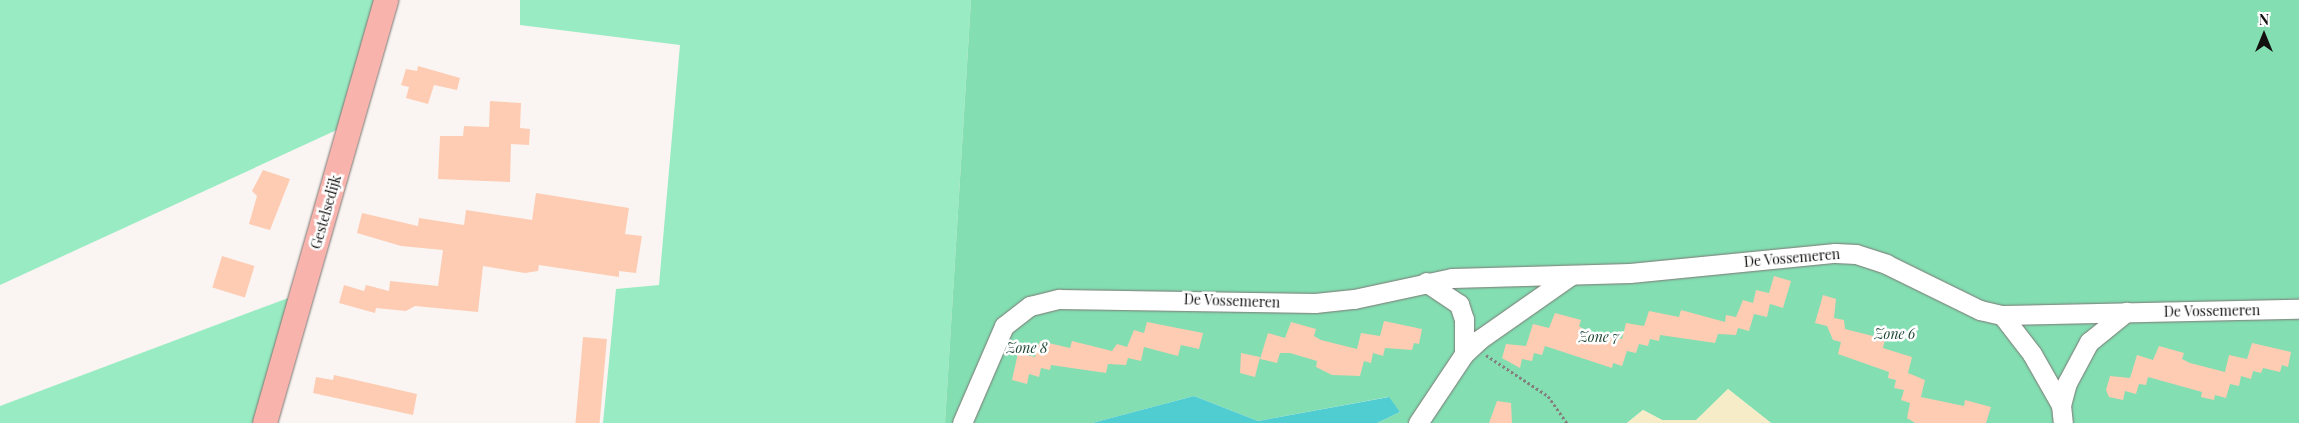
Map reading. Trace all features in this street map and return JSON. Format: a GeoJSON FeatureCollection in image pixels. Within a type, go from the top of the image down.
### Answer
{"type":"FeatureCollection","features":[{"type":"Feature","properties":{"kind":"main road","name":"Gestelsedijk"},"geometry":{"type":"LineString","coordinates":[[265,423],[386,0]]}},
{"type":"Feature","properties":{"kind":"lane","name":"De Vossemeren"},"geometry":{"type":"LineString","coordinates":[[962,423],[1004,326],[1030,306],[1088,297],[1315,303],[1354,299],[1426,282],[1505,274],[1571,276],[1856,254],[1980,310],[2002,315],[2299,309]]}},
{"type":"Feature","properties":{"kind":"lane"},"geometry":{"type":"LineString","coordinates":[[1418,423],[1469,350],[1571,276]]}},
{"type":"Feature","properties":{"kind":"lane"},"geometry":{"type":"LineString","coordinates":[[1426,282],[1459,304],[1464,319],[1469,350]]}},
{"type":"Feature","properties":{"kind":"lane"},"geometry":{"type":"LineString","coordinates":[[2062,414],[2066,383],[2090,342],[2126,312]]}},
{"type":"Feature","properties":{"kind":"lane"},"geometry":{"type":"LineString","coordinates":[[2002,315],[2032,354],[2062,414]]}},
{"type":"Feature","properties":{"kind":"path"},"geometry":{"type":"LineString","coordinates":[[1469,350],[1548,396],[1567,423]]}},
{"type":"Feature","properties":{"kind":"green space"},"geometry":{"type":"Polygon","coordinates":[[[0,0],[376,0],[341,128],[0,285],[0,0]]]}},
{"type":"Feature","properties":{"kind":"green space"},"geometry":{"type":"Polygon","coordinates":[[[520,0],[971,0],[945,423],[603,423],[616,289],[659,285],[680,45],[520,25],[520,0]]]}},
{"type":"Feature","properties":{"kind":"green space"},"geometry":{"type":"Polygon","coordinates":[[[971,0],[2299,0],[2299,423],[1771,423],[1728,389],[1697,420],[1662,420],[1643,410],[1627,423],[1377,423],[1400,412],[1388,397],[1258,421],[1194,396],[1092,423],[945,423],[971,0]]]}},
{"type":"Feature","properties":{"kind":"green space"},"geometry":{"type":"Polygon","coordinates":[[[291,297],[256,423],[0,423],[0,406],[291,297]]]}},
{"type":"Feature","properties":{"kind":"sand"},"geometry":{"type":"Polygon","coordinates":[[[1728,389],[1771,423],[1627,423],[1643,410],[1662,420],[1696,420],[1728,389]]]}},
{"type":"Feature","properties":{"kind":"water"},"geometry":{"type":"Polygon","coordinates":[[[1194,396],[1258,421],[1389,397],[1400,412],[1377,423],[1092,423],[1194,396]]]}},
{"type":"Feature","properties":{"kind":"building"},"geometry":{"type":"Polygon","coordinates":[[[418,66],[460,78],[457,90],[434,85],[428,104],[406,98],[409,87],[401,85],[406,69],[417,71],[418,66]]]}},
{"type":"Feature","properties":{"kind":"building"},"geometry":{"type":"Polygon","coordinates":[[[490,101],[521,103],[520,128],[530,129],[529,145],[511,144],[510,182],[438,179],[440,136],[463,136],[464,126],[489,127],[490,101]]]}},
{"type":"Feature","properties":{"kind":"building"},"geometry":{"type":"Polygon","coordinates":[[[263,170],[290,179],[270,230],[249,224],[257,196],[252,191],[263,170]]]}},
{"type":"Feature","properties":{"kind":"building"},"geometry":{"type":"Polygon","coordinates":[[[536,193],[629,208],[625,234],[642,236],[636,273],[619,271],[619,277],[539,265],[538,271],[525,273],[483,266],[478,312],[415,306],[406,311],[376,308],[375,313],[339,303],[344,285],[364,291],[366,285],[389,291],[390,281],[438,286],[443,250],[401,246],[357,233],[362,213],[418,226],[419,218],[464,225],[466,210],[532,220],[536,193]]]}},
{"type":"Feature","properties":{"kind":"building"},"geometry":{"type":"Polygon","coordinates":[[[222,256],[255,266],[245,297],[212,288],[222,256]]]}},
{"type":"Feature","properties":{"kind":"building"},"geometry":{"type":"Polygon","coordinates":[[[1774,276],[1791,281],[1783,308],[1770,304],[1767,317],[1754,314],[1749,331],[1738,328],[1736,335],[1718,334],[1715,343],[1660,335],[1659,341],[1650,339],[1648,346],[1639,344],[1636,353],[1627,351],[1622,366],[1613,363],[1612,368],[1545,346],[1542,355],[1534,353],[1532,361],[1522,359],[1520,368],[1502,358],[1506,344],[1526,346],[1533,324],[1549,328],[1555,313],[1581,320],[1579,326],[1586,331],[1622,339],[1626,323],[1644,326],[1649,311],[1679,317],[1681,310],[1725,322],[1726,315],[1736,317],[1743,300],[1753,303],[1756,290],[1769,293],[1774,276]]]}},
{"type":"Feature","properties":{"kind":"building"},"geometry":{"type":"Polygon","coordinates":[[[1823,295],[1836,299],[1834,318],[1844,320],[1845,329],[1885,339],[1883,348],[1912,357],[1908,373],[1925,380],[1921,397],[1964,406],[1965,400],[1991,407],[1986,423],[1915,423],[1907,418],[1910,403],[1901,400],[1904,390],[1894,388],[1896,380],[1888,378],[1889,372],[1838,354],[1841,342],[1833,340],[1827,326],[1815,323],[1823,295]]]}},
{"type":"Feature","properties":{"kind":"building"},"geometry":{"type":"Polygon","coordinates":[[[1384,321],[1422,329],[1419,344],[1414,343],[1412,350],[1385,348],[1383,356],[1373,353],[1371,363],[1364,361],[1360,376],[1332,375],[1316,367],[1317,361],[1290,353],[1280,353],[1277,363],[1260,359],[1268,333],[1285,338],[1291,322],[1316,329],[1314,336],[1321,340],[1357,349],[1361,333],[1380,336],[1384,321]]]}},
{"type":"Feature","properties":{"kind":"building"},"geometry":{"type":"Polygon","coordinates":[[[1147,322],[1203,333],[1199,349],[1181,345],[1178,356],[1144,347],[1141,361],[1128,358],[1126,365],[1108,364],[1106,373],[1051,365],[1050,370],[1041,368],[1039,377],[1029,374],[1027,384],[1012,380],[1018,353],[1035,357],[1040,341],[1070,348],[1072,341],[1112,351],[1117,344],[1127,347],[1134,330],[1144,333],[1147,322]]]}},
{"type":"Feature","properties":{"kind":"building"},"geometry":{"type":"Polygon","coordinates":[[[583,337],[607,339],[600,423],[575,423],[583,337]]]}},
{"type":"Feature","properties":{"kind":"building"},"geometry":{"type":"Polygon","coordinates":[[[2252,343],[2291,352],[2288,367],[2282,365],[2280,372],[2263,368],[2261,373],[2253,371],[2251,379],[2241,376],[2239,386],[2230,384],[2226,398],[2215,395],[2214,400],[2201,397],[2202,392],[2148,377],[2146,385],[2139,384],[2136,394],[2125,391],[2123,400],[2109,397],[2106,390],[2110,376],[2130,378],[2137,355],[2153,360],[2159,346],[2184,353],[2182,359],[2190,363],[2225,372],[2229,355],[2247,359],[2252,343]]]}},
{"type":"Feature","properties":{"kind":"building"},"geometry":{"type":"Polygon","coordinates":[[[1241,353],[1260,357],[1255,377],[1240,373],[1241,353]]]}},
{"type":"Feature","properties":{"kind":"building"},"geometry":{"type":"Polygon","coordinates":[[[334,375],[417,394],[413,415],[313,393],[316,377],[333,380],[334,375]]]}},
{"type":"Feature","properties":{"kind":"building"},"geometry":{"type":"Polygon","coordinates":[[[1497,401],[1511,403],[1512,423],[1489,423],[1497,401]]]}},
{"type":"Feature","properties":{"kind":"park label","name":"Zone 6"},"geometry":{"type":"Point","coordinates":[1895,334]}},
{"type":"Feature","properties":{"kind":"park label","name":"Zone 7"},"geometry":{"type":"Point","coordinates":[1599,337]}},
{"type":"Feature","properties":{"kind":"park label","name":"Zone 8"},"geometry":{"type":"Point","coordinates":[1027,348]}}]}
